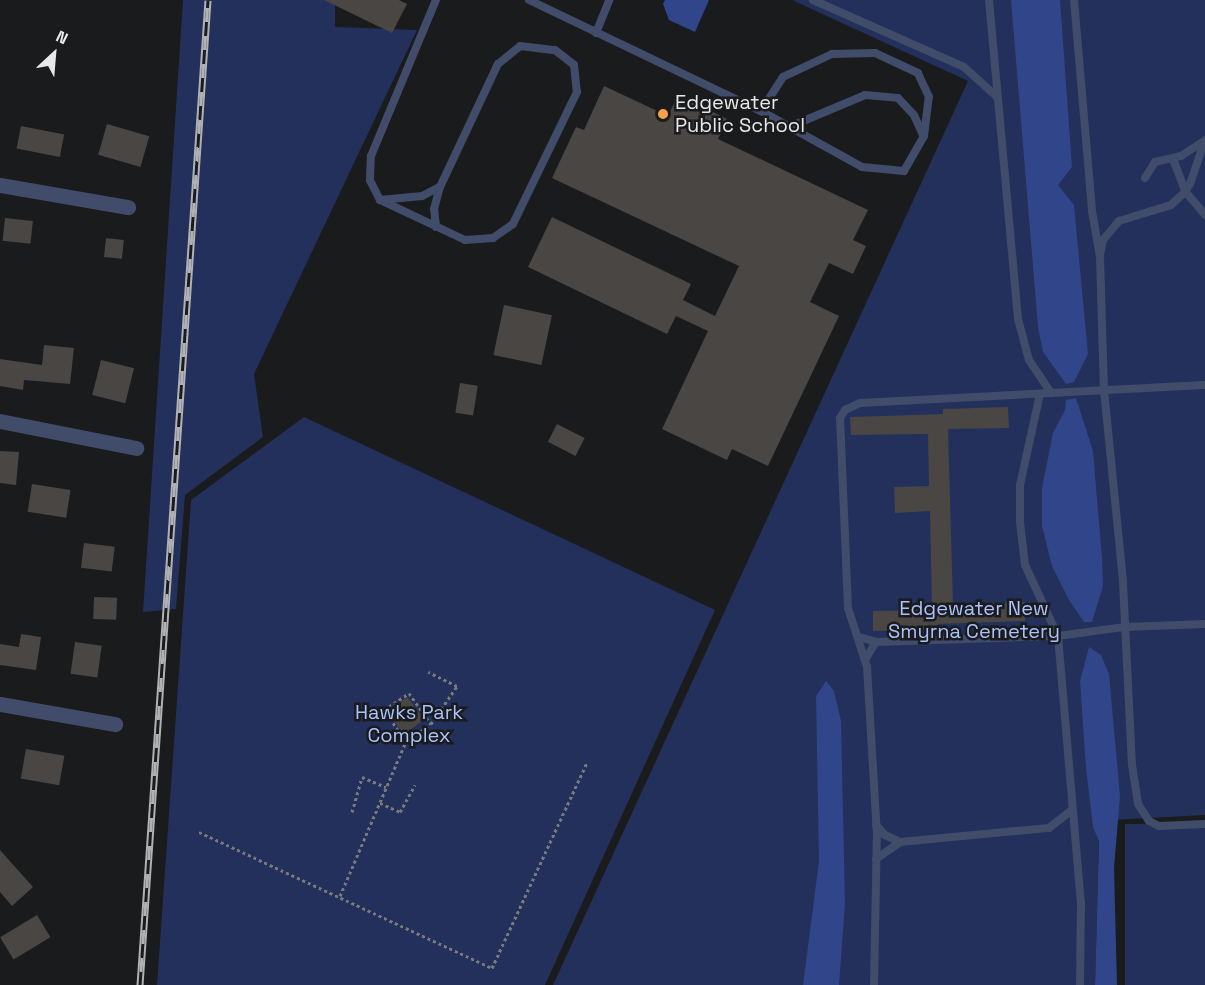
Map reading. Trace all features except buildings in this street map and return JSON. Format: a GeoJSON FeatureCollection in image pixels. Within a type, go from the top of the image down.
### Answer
{"type":"FeatureCollection","features":[{"type":"Feature","properties":{"kind":"street"},"geometry":{"type":"LineString","coordinates":[[0,185],[128,207]]}},
{"type":"Feature","properties":{"kind":"street"},"geometry":{"type":"LineString","coordinates":[[0,422],[136,448]]}},
{"type":"Feature","properties":{"kind":"street"},"geometry":{"type":"LineString","coordinates":[[0,704],[115,724]]}},
{"type":"Feature","properties":{"kind":"lane"},"geometry":{"type":"LineString","coordinates":[[436,0],[371,156],[370,180],[380,200],[465,240],[493,238],[513,225],[577,92],[574,65],[555,50],[520,46],[498,64],[440,187],[434,210],[436,226]]}},
{"type":"Feature","properties":{"kind":"lane"},"geometry":{"type":"LineString","coordinates":[[529,0],[546,4],[596,33],[761,111],[862,167],[904,171],[924,136],[929,97],[918,73],[875,53],[832,54],[783,77],[761,111]]}},
{"type":"Feature","properties":{"kind":"lane"},"geometry":{"type":"LineString","coordinates":[[596,33],[609,0]]}},
{"type":"Feature","properties":{"kind":"lane"},"geometry":{"type":"LineString","coordinates":[[813,0],[964,67],[997,98]]}},
{"type":"Feature","properties":{"kind":"lane"},"geometry":{"type":"LineString","coordinates":[[989,0],[1018,319],[1029,360],[1051,393]]}},
{"type":"Feature","properties":{"kind":"lane"},"geometry":{"type":"LineString","coordinates":[[1074,0],[1090,199],[1100,257],[1104,390],[1125,627],[1132,765],[1138,804],[1149,821],[1159,826],[1205,824]]}},
{"type":"Feature","properties":{"kind":"lane"},"geometry":{"type":"LineString","coordinates":[[789,127],[865,95],[898,98],[914,115],[924,136]]}},
{"type":"Feature","properties":{"kind":"lane"},"geometry":{"type":"LineString","coordinates":[[1100,257],[1103,240],[1119,221],[1171,205],[1185,191],[1205,140]]}},
{"type":"Feature","properties":{"kind":"lane"},"geometry":{"type":"LineString","coordinates":[[1145,178],[1155,162],[1173,159],[1205,140]]}},
{"type":"Feature","properties":{"kind":"lane"},"geometry":{"type":"LineString","coordinates":[[1173,159],[1185,191],[1205,215]]}},
{"type":"Feature","properties":{"kind":"lane"},"geometry":{"type":"LineString","coordinates":[[380,200],[422,196],[440,187]]}},
{"type":"Feature","properties":{"kind":"lane"},"geometry":{"type":"LineString","coordinates":[[874,985],[876,825],[865,660],[848,608],[838,430],[845,410],[860,403],[1205,385]]}},
{"type":"Feature","properties":{"kind":"lane"},"geometry":{"type":"LineString","coordinates":[[1040,394],[1020,485],[1020,522],[1025,565],[1058,636],[1081,902],[1080,985]]}},
{"type":"Feature","properties":{"kind":"lane"},"geometry":{"type":"LineString","coordinates":[[859,637],[876,642],[1058,636],[1125,627],[1205,624]]}},
{"type":"Feature","properties":{"kind":"lane"},"geometry":{"type":"LineString","coordinates":[[865,660],[876,642]]}},
{"type":"Feature","properties":{"kind":"lane"},"geometry":{"type":"LineString","coordinates":[[876,859],[900,842],[1049,828],[1072,810]]}},
{"type":"Feature","properties":{"kind":"lane"},"geometry":{"type":"LineString","coordinates":[[876,825],[885,835],[900,842]]}},
{"type":"Feature","properties":{"kind":"path"},"geometry":{"type":"LineString","coordinates":[[340,896],[406,741],[431,724],[452,700],[457,686],[428,672]]}},
{"type":"Feature","properties":{"kind":"path"},"geometry":{"type":"LineString","coordinates":[[406,741],[384,710],[409,693],[431,724]]}},
{"type":"Feature","properties":{"kind":"path"},"geometry":{"type":"LineString","coordinates":[[199,832],[492,968],[587,762]]}},
{"type":"Feature","properties":{"kind":"path"},"geometry":{"type":"LineString","coordinates":[[352,812],[362,777],[386,787]]}},
{"type":"Feature","properties":{"kind":"path"},"geometry":{"type":"LineString","coordinates":[[380,803],[400,812],[415,785]]}},
{"type":"Feature","properties":{"kind":"green space"},"geometry":{"type":"Polygon","coordinates":[[[183,0],[335,0],[335,27],[417,30],[254,374],[263,437],[185,495],[176,609],[143,612],[183,0]]]}},
{"type":"Feature","properties":{"kind":"green space","name":"Edgewater New Smyrna Cemetery"},"geometry":{"type":"Polygon","coordinates":[[[792,0],[1205,0],[1205,815],[1093,821],[1099,841],[1095,985],[553,985],[968,81],[792,0]]]}},
{"type":"Feature","properties":{"kind":"green space","name":"Hawks Park Complex"},"geometry":{"type":"Polygon","coordinates":[[[304,417],[715,610],[545,985],[157,985],[191,500],[304,417]]]}},
{"type":"Feature","properties":{"kind":"green space"},"geometry":{"type":"Polygon","coordinates":[[[1125,824],[1205,824],[1205,985],[1125,985],[1125,824]]]}},
{"type":"Feature","properties":{"kind":"shaded area"},"geometry":{"type":"Polygon","coordinates":[[[665,0],[709,0],[695,32],[669,20],[663,4],[665,0]]]}},
{"type":"Feature","properties":{"kind":"shaded area"},"geometry":{"type":"Polygon","coordinates":[[[1011,0],[1060,0],[1072,167],[1058,185],[1074,205],[1088,354],[1074,382],[1066,384],[1043,352],[1038,327],[1011,0]]]}},
{"type":"Feature","properties":{"kind":"shaded area"},"geometry":{"type":"Polygon","coordinates":[[[1076,398],[1093,451],[1102,558],[1103,586],[1092,622],[1084,622],[1069,600],[1052,566],[1042,526],[1042,488],[1053,433],[1065,410],[1066,400],[1076,398]]]}},
{"type":"Feature","properties":{"kind":"shaded area"},"geometry":{"type":"Polygon","coordinates":[[[1089,647],[1101,655],[1109,674],[1120,796],[1114,868],[1117,985],[1095,985],[1099,841],[1093,827],[1080,681],[1089,647]]]}},
{"type":"Feature","properties":{"kind":"shaded area"},"geometry":{"type":"Polygon","coordinates":[[[826,681],[834,691],[841,721],[845,904],[839,985],[803,985],[819,861],[816,696],[826,681]]]}},
{"type":"Feature","properties":{"kind":"railway"},"geometry":{"type":"LineString","coordinates":[[140,985],[208,0]]}},
{"type":"Feature","properties":{"kind":"place","name":"Edgewater Public School"},"geometry":{"type":"Point","coordinates":[663,114]}}]}
